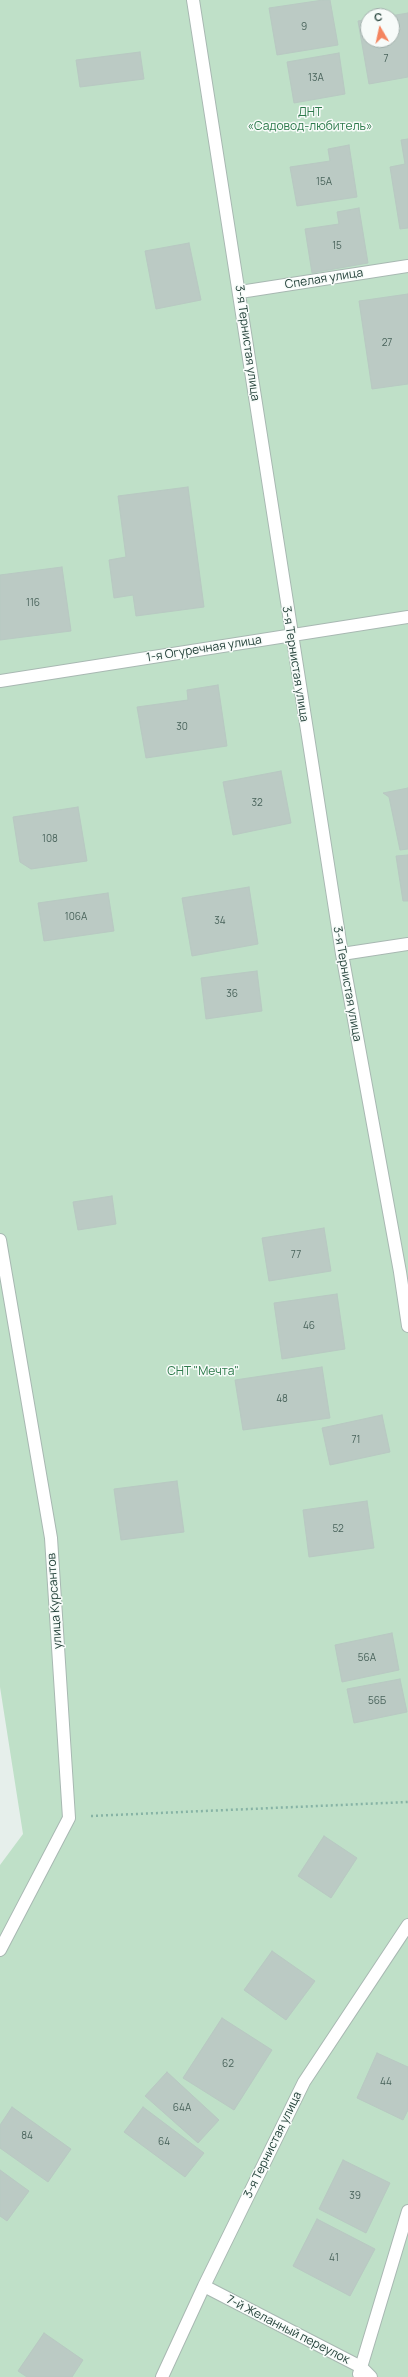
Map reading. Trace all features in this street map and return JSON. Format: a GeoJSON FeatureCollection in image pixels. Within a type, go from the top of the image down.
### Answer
{"type":"FeatureCollection","features":[{"type":"Feature","properties":{"kind":"street","name":"3-я Тернистая улица"},"geometry":{"type":"LineString","coordinates":[[193,0],[240,292],[290,635],[342,954],[404,1271],[408,1326]]}},
{"type":"Feature","properties":{"kind":"street","name":"Спелая улица"},"geometry":{"type":"LineString","coordinates":[[240,292],[408,266]]}},
{"type":"Feature","properties":{"kind":"street","name":"1-я Огуречная улица"},"geometry":{"type":"LineString","coordinates":[[0,681],[408,617]]}},
{"type":"Feature","properties":{"kind":"street"},"geometry":{"type":"LineString","coordinates":[[342,954],[408,944]]}},
{"type":"Feature","properties":{"kind":"street","name":"улица Курсантов"},"geometry":{"type":"LineString","coordinates":[[0,1240],[51,1538],[69,1818]]}},
{"type":"Feature","properties":{"kind":"street"},"geometry":{"type":"LineString","coordinates":[[0,1950],[69,1818]]}},
{"type":"Feature","properties":{"kind":"street","name":"3-я Тернистая улица"},"geometry":{"type":"LineString","coordinates":[[162,2377],[204,2286],[304,2082],[408,1926]]}},
{"type":"Feature","properties":{"kind":"street"},"geometry":{"type":"LineString","coordinates":[[360,2372],[408,2212]]}},
{"type":"Feature","properties":{"kind":"street","name":"7-й Желанный переулок"},"geometry":{"type":"LineString","coordinates":[[204,2286],[371,2377]]}},
{"type":"Feature","properties":{"kind":"path"},"geometry":{"type":"LineString","coordinates":[[69,1818],[408,1802]]}},
{"type":"Feature","properties":{"kind":"green space","name":"СНТ \"Мечта\""},"geometry":{"type":"Polygon","coordinates":[[[0,0],[408,0],[408,2377],[0,2377],[0,1865],[23,1834],[0,1687],[0,0]]]}},
{"type":"Feature","properties":{"kind":"building"},"geometry":{"type":"Polygon","coordinates":[[[330,0],[338,45],[277,55],[269,8],[330,0]]]}},
{"type":"Feature","properties":{"kind":"building"},"geometry":{"type":"Polygon","coordinates":[[[408,13],[408,77],[369,84],[363,48],[400,48],[400,14],[408,13]]]}},
{"type":"Feature","properties":{"kind":"building"},"geometry":{"type":"Polygon","coordinates":[[[358,21],[360,21],[360,32],[358,21]]]}},
{"type":"Feature","properties":{"kind":"building"},"geometry":{"type":"Polygon","coordinates":[[[140,52],[144,79],[80,87],[76,60],[140,52]]]}},
{"type":"Feature","properties":{"kind":"building"},"geometry":{"type":"Polygon","coordinates":[[[339,53],[345,94],[294,103],[287,62],[339,53]]]}},
{"type":"Feature","properties":{"kind":"building"},"geometry":{"type":"Polygon","coordinates":[[[408,139],[408,228],[400,229],[390,167],[405,164],[401,140],[408,139]]]}},
{"type":"Feature","properties":{"kind":"building"},"geometry":{"type":"Polygon","coordinates":[[[349,145],[357,197],[297,206],[290,167],[330,161],[328,149],[349,145]]]}},
{"type":"Feature","properties":{"kind":"building"},"geometry":{"type":"Polygon","coordinates":[[[359,208],[368,263],[312,273],[305,229],[339,224],[337,212],[359,208]]]}},
{"type":"Feature","properties":{"kind":"building"},"geometry":{"type":"Polygon","coordinates":[[[189,243],[201,300],[156,309],[145,251],[189,243]]]}},
{"type":"Feature","properties":{"kind":"building"},"geometry":{"type":"Polygon","coordinates":[[[408,294],[408,384],[372,389],[359,301],[408,294]]]}},
{"type":"Feature","properties":{"kind":"building"},"geometry":{"type":"Polygon","coordinates":[[[188,487],[204,607],[136,616],[133,595],[114,598],[109,560],[126,557],[118,496],[188,487]]]}},
{"type":"Feature","properties":{"kind":"building"},"geometry":{"type":"Polygon","coordinates":[[[62,567],[71,631],[0,640],[0,575],[62,567]]]}},
{"type":"Feature","properties":{"kind":"building"},"geometry":{"type":"Polygon","coordinates":[[[218,685],[227,746],[146,758],[137,707],[188,700],[187,690],[218,685]]]}},
{"type":"Feature","properties":{"kind":"building"},"geometry":{"type":"Polygon","coordinates":[[[281,771],[291,823],[233,835],[223,782],[281,771]]]}},
{"type":"Feature","properties":{"kind":"building"},"geometry":{"type":"Polygon","coordinates":[[[408,788],[408,849],[400,850],[389,797],[383,793],[408,788]]]}},
{"type":"Feature","properties":{"kind":"building"},"geometry":{"type":"Polygon","coordinates":[[[78,807],[87,861],[31,869],[20,862],[13,817],[78,807]]]}},
{"type":"Feature","properties":{"kind":"building"},"geometry":{"type":"Polygon","coordinates":[[[408,855],[408,901],[403,901],[396,856],[408,855]]]}},
{"type":"Feature","properties":{"kind":"building"},"geometry":{"type":"Polygon","coordinates":[[[249,887],[258,944],[192,956],[182,898],[249,887]]]}},
{"type":"Feature","properties":{"kind":"building"},"geometry":{"type":"Polygon","coordinates":[[[108,893],[114,931],[44,941],[38,903],[108,893]]]}},
{"type":"Feature","properties":{"kind":"building"},"geometry":{"type":"Polygon","coordinates":[[[257,971],[262,1011],[206,1019],[201,978],[257,971]]]}},
{"type":"Feature","properties":{"kind":"building"},"geometry":{"type":"Polygon","coordinates":[[[112,1196],[116,1224],[78,1230],[73,1202],[112,1196]]]}},
{"type":"Feature","properties":{"kind":"building"},"geometry":{"type":"Polygon","coordinates":[[[324,1228],[331,1271],[269,1281],[262,1238],[324,1228]]]}},
{"type":"Feature","properties":{"kind":"building"},"geometry":{"type":"Polygon","coordinates":[[[337,1294],[345,1349],[282,1359],[274,1303],[337,1294]]]}},
{"type":"Feature","properties":{"kind":"building"},"geometry":{"type":"Polygon","coordinates":[[[322,1367],[330,1418],[243,1430],[235,1380],[322,1367]]]}},
{"type":"Feature","properties":{"kind":"building"},"geometry":{"type":"Polygon","coordinates":[[[382,1415],[390,1452],[330,1465],[322,1428],[382,1415]]]}},
{"type":"Feature","properties":{"kind":"building"},"geometry":{"type":"Polygon","coordinates":[[[177,1481],[184,1532],[121,1540],[114,1489],[177,1481]]]}},
{"type":"Feature","properties":{"kind":"building"},"geometry":{"type":"Polygon","coordinates":[[[367,1501],[374,1548],[309,1557],[303,1510],[367,1501]]]}},
{"type":"Feature","properties":{"kind":"building"},"geometry":{"type":"Polygon","coordinates":[[[392,1633],[399,1670],[342,1682],[335,1645],[392,1633]]]}},
{"type":"Feature","properties":{"kind":"building"},"geometry":{"type":"Polygon","coordinates":[[[400,1679],[407,1712],[354,1723],[347,1689],[400,1679]]]}},
{"type":"Feature","properties":{"kind":"building"},"geometry":{"type":"Polygon","coordinates":[[[324,1836],[357,1858],[331,1898],[298,1876],[324,1836]]]}},
{"type":"Feature","properties":{"kind":"building"},"geometry":{"type":"Polygon","coordinates":[[[272,1951],[315,1981],[286,2020],[244,1990],[272,1951]]]}},
{"type":"Feature","properties":{"kind":"building"},"geometry":{"type":"Polygon","coordinates":[[[222,2018],[272,2050],[234,2110],[183,2078],[222,2018]]]}},
{"type":"Feature","properties":{"kind":"building"},"geometry":{"type":"Polygon","coordinates":[[[377,2053],[408,2067],[408,2110],[403,2120],[357,2098],[377,2053]]]}},
{"type":"Feature","properties":{"kind":"building"},"geometry":{"type":"Polygon","coordinates":[[[167,2072],[219,2120],[198,2143],[145,2096],[167,2072]]]}},
{"type":"Feature","properties":{"kind":"building"},"geometry":{"type":"Polygon","coordinates":[[[12,2107],[71,2149],[48,2182],[0,2148],[0,2125],[12,2107]]]}},
{"type":"Feature","properties":{"kind":"building"},"geometry":{"type":"Polygon","coordinates":[[[143,2107],[204,2153],[185,2177],[124,2132],[143,2107]]]}},
{"type":"Feature","properties":{"kind":"building"},"geometry":{"type":"Polygon","coordinates":[[[343,2160],[390,2183],[366,2233],[319,2209],[343,2160]]]}},
{"type":"Feature","properties":{"kind":"building"},"geometry":{"type":"Polygon","coordinates":[[[0,2170],[29,2191],[7,2221],[0,2216],[0,2170]]]}},
{"type":"Feature","properties":{"kind":"building"},"geometry":{"type":"Polygon","coordinates":[[[317,2219],[375,2249],[350,2296],[293,2266],[317,2219]]]}},
{"type":"Feature","properties":{"kind":"building"},"geometry":{"type":"Polygon","coordinates":[[[44,2333],[83,2360],[72,2377],[27,2377],[18,2371],[44,2333]]]}},
{"type":"Feature","properties":{"kind":"park label","name":"ДНТ «Садовод-любитель»"},"geometry":{"type":"Point","coordinates":[310,120]}}]}
